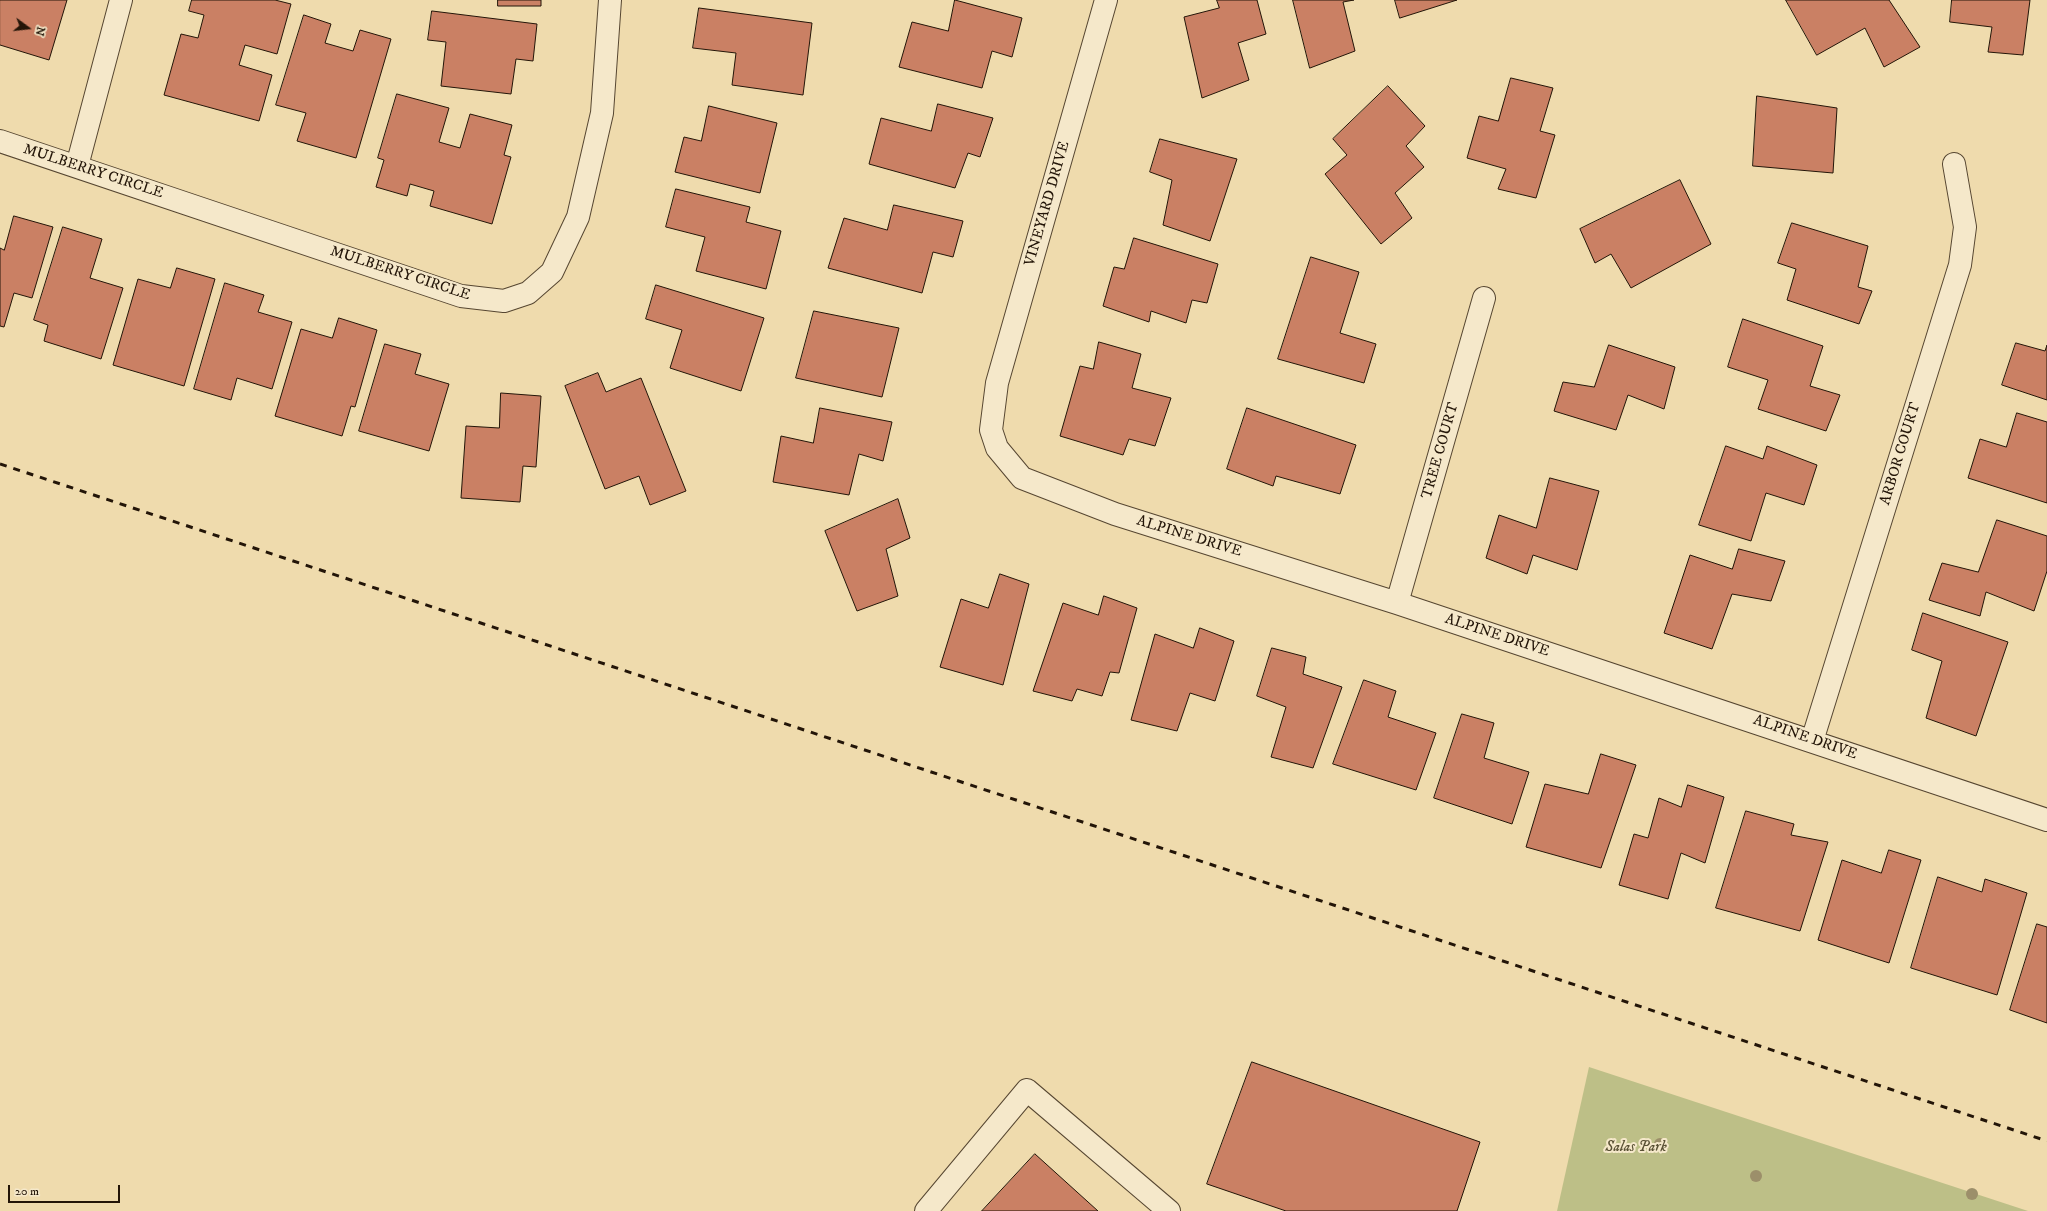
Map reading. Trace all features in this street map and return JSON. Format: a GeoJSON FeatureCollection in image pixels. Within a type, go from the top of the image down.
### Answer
{"type":"FeatureCollection","features":[{"type":"Feature","properties":{"kind":"street"},"geometry":{"type":"LineString","coordinates":[[77,166],[121,0]]}},
{"type":"Feature","properties":{"kind":"street","name":"MULBERRY CIRCLE"},"geometry":{"type":"LineString","coordinates":[[0,141],[461,296],[504,301],[528,293],[552,272],[578,217],[602,113],[610,0]]}},
{"type":"Feature","properties":{"kind":"street","name":"VINEYARD DRIVE"},"geometry":{"type":"LineString","coordinates":[[994,410],[997,383],[1106,0]]}},
{"type":"Feature","properties":{"kind":"street","name":"ARBOR COURT"},"geometry":{"type":"LineString","coordinates":[[1812,741],[1960,265],[1965,227],[1954,164]]}},
{"type":"Feature","properties":{"kind":"street","name":"TREE COURT"},"geometry":{"type":"LineString","coordinates":[[1397,603],[1484,298]]}},
{"type":"Feature","properties":{"kind":"street","name":"ALPINE DRIVE"},"geometry":{"type":"LineString","coordinates":[[994,410],[991,430],[997,448],[1022,478],[1115,514],[1397,603],[2047,820]]}},
{"type":"Feature","properties":{"kind":"street"},"geometry":{"type":"LineString","coordinates":[[926,1211],[1027,1090],[1169,1211]]}},
{"type":"Feature","properties":{"kind":"green space","name":"Salas Park"},"geometry":{"type":"Polygon","coordinates":[[[1589,1067],[2028,1211],[1557,1211],[1589,1067]]]}},
{"type":"Feature","properties":{"kind":"building"},"geometry":{"type":"Polygon","coordinates":[[[0,0],[67,0],[49,60],[0,45],[0,0]]]}},
{"type":"Feature","properties":{"kind":"building"},"geometry":{"type":"Polygon","coordinates":[[[192,0],[275,0],[291,4],[277,54],[245,45],[239,65],[272,75],[259,121],[164,95],[181,34],[198,38],[204,15],[189,11],[192,0]]]}},
{"type":"Feature","properties":{"kind":"building"},"geometry":{"type":"Polygon","coordinates":[[[498,0],[541,0],[541,6],[498,6],[498,0]]]}},
{"type":"Feature","properties":{"kind":"building"},"geometry":{"type":"Polygon","coordinates":[[[955,0],[1022,18],[1012,57],[992,51],[982,88],[899,67],[912,22],[948,31],[955,0]]]}},
{"type":"Feature","properties":{"kind":"building"},"geometry":{"type":"Polygon","coordinates":[[[1217,0],[1257,0],[1266,34],[1238,43],[1249,80],[1202,98],[1184,17],[1219,8],[1217,0]]]}},
{"type":"Feature","properties":{"kind":"building"},"geometry":{"type":"Polygon","coordinates":[[[1293,0],[1354,0],[1343,2],[1355,51],[1310,68],[1293,0]]]}},
{"type":"Feature","properties":{"kind":"building"},"geometry":{"type":"Polygon","coordinates":[[[1395,0],[1457,0],[1400,18],[1395,0]]]}},
{"type":"Feature","properties":{"kind":"building"},"geometry":{"type":"Polygon","coordinates":[[[1786,0],[1889,0],[1920,47],[1884,67],[1865,28],[1817,55],[1786,0]]]}},
{"type":"Feature","properties":{"kind":"building"},"geometry":{"type":"Polygon","coordinates":[[[1952,0],[2030,0],[2023,55],[1988,52],[1992,27],[1950,22],[1952,0]]]}},
{"type":"Feature","properties":{"kind":"building"},"geometry":{"type":"Polygon","coordinates":[[[699,8],[812,23],[803,95],[732,85],[736,53],[693,48],[699,8]]]}},
{"type":"Feature","properties":{"kind":"building"},"geometry":{"type":"Polygon","coordinates":[[[432,11],[537,24],[533,61],[516,59],[511,94],[441,86],[446,42],[428,40],[432,11]]]}},
{"type":"Feature","properties":{"kind":"building"},"geometry":{"type":"Polygon","coordinates":[[[304,15],[331,24],[325,43],[353,51],[360,30],[391,39],[356,158],[297,141],[306,113],[276,105],[304,15]]]}},
{"type":"Feature","properties":{"kind":"building"},"geometry":{"type":"Polygon","coordinates":[[[1511,78],[1553,88],[1540,131],[1555,135],[1536,198],[1498,189],[1506,169],[1467,158],[1479,116],[1498,121],[1511,78]]]}},
{"type":"Feature","properties":{"kind":"building"},"geometry":{"type":"Polygon","coordinates":[[[1388,86],[1425,126],[1406,146],[1424,167],[1395,193],[1412,218],[1381,244],[1325,174],[1347,155],[1333,139],[1388,86]]]}},
{"type":"Feature","properties":{"kind":"building"},"geometry":{"type":"Polygon","coordinates":[[[397,94],[449,108],[439,142],[460,148],[470,114],[512,125],[504,155],[511,157],[492,224],[430,206],[434,191],[410,184],[407,196],[376,187],[384,160],[378,158],[397,94]]]}},
{"type":"Feature","properties":{"kind":"building"},"geometry":{"type":"Polygon","coordinates":[[[1757,96],[1837,108],[1833,173],[1753,166],[1757,96]]]}},
{"type":"Feature","properties":{"kind":"building"},"geometry":{"type":"Polygon","coordinates":[[[938,104],[993,118],[980,157],[968,153],[955,188],[869,164],[881,118],[931,131],[938,104]]]}},
{"type":"Feature","properties":{"kind":"building"},"geometry":{"type":"Polygon","coordinates":[[[709,106],[777,123],[760,193],[675,172],[684,137],[701,141],[709,106]]]}},
{"type":"Feature","properties":{"kind":"building"},"geometry":{"type":"Polygon","coordinates":[[[1160,139],[1237,159],[1210,241],[1163,225],[1172,180],[1150,172],[1160,139]]]}},
{"type":"Feature","properties":{"kind":"building"},"geometry":{"type":"Polygon","coordinates":[[[1680,180],[1711,244],[1631,288],[1611,254],[1595,263],[1580,229],[1680,180]]]}},
{"type":"Feature","properties":{"kind":"building"},"geometry":{"type":"Polygon","coordinates":[[[676,189],[750,207],[746,222],[781,231],[766,289],[696,271],[705,237],[666,227],[676,189]]]}},
{"type":"Feature","properties":{"kind":"building"},"geometry":{"type":"Polygon","coordinates":[[[894,205],[963,221],[953,257],[933,252],[922,293],[828,268],[844,218],[887,230],[894,205]]]}},
{"type":"Feature","properties":{"kind":"building"},"geometry":{"type":"Polygon","coordinates":[[[14,216],[53,227],[32,298],[14,293],[4,327],[0,326],[0,248],[4,250],[14,216]]]}},
{"type":"Feature","properties":{"kind":"building"},"geometry":{"type":"Polygon","coordinates":[[[1792,223],[1868,246],[1858,287],[1872,291],[1859,324],[1787,300],[1796,269],[1778,263],[1792,223]]]}},
{"type":"Feature","properties":{"kind":"building"},"geometry":{"type":"Polygon","coordinates":[[[63,227],[102,239],[90,278],[123,288],[101,359],[44,341],[48,325],[34,320],[63,227]]]}},
{"type":"Feature","properties":{"kind":"building"},"geometry":{"type":"Polygon","coordinates":[[[1134,238],[1218,264],[1207,303],[1192,300],[1186,323],[1151,311],[1149,322],[1103,306],[1114,267],[1124,269],[1134,238]]]}},
{"type":"Feature","properties":{"kind":"building"},"geometry":{"type":"Polygon","coordinates":[[[1311,257],[1359,272],[1340,333],[1376,344],[1364,383],[1278,359],[1311,257]]]}},
{"type":"Feature","properties":{"kind":"building"},"geometry":{"type":"Polygon","coordinates":[[[177,268],[215,279],[184,386],[113,365],[138,279],[170,288],[177,268]]]}},
{"type":"Feature","properties":{"kind":"building"},"geometry":{"type":"Polygon","coordinates":[[[225,283],[264,295],[258,312],[292,322],[272,389],[237,378],[231,400],[194,389],[225,283]]]}},
{"type":"Feature","properties":{"kind":"building"},"geometry":{"type":"Polygon","coordinates":[[[656,285],[764,318],[741,391],[670,368],[682,330],[646,319],[656,285]]]}},
{"type":"Feature","properties":{"kind":"building"},"geometry":{"type":"Polygon","coordinates":[[[814,311],[899,328],[882,397],[796,378],[814,311]]]}},
{"type":"Feature","properties":{"kind":"building"},"geometry":{"type":"Polygon","coordinates":[[[339,318],[377,330],[355,407],[351,406],[342,436],[275,416],[301,329],[332,338],[339,318]]]}},
{"type":"Feature","properties":{"kind":"building"},"geometry":{"type":"Polygon","coordinates":[[[1743,319],[1823,346],[1810,386],[1840,395],[1826,431],[1758,409],[1768,380],[1728,367],[1743,319]]]}},
{"type":"Feature","properties":{"kind":"building"},"geometry":{"type":"Polygon","coordinates":[[[1099,342],[1141,354],[1132,388],[1171,398],[1155,446],[1129,439],[1123,455],[1060,436],[1080,366],[1093,369],[1099,342]]]}},
{"type":"Feature","properties":{"kind":"building"},"geometry":{"type":"Polygon","coordinates":[[[2016,343],[2045,351],[2047,345],[2047,400],[2002,385],[2016,343]]]}},
{"type":"Feature","properties":{"kind":"building"},"geometry":{"type":"Polygon","coordinates":[[[385,344],[421,354],[415,374],[449,384],[429,451],[359,431],[385,344]]]}},
{"type":"Feature","properties":{"kind":"building"},"geometry":{"type":"Polygon","coordinates":[[[1609,345],[1675,367],[1664,409],[1628,395],[1616,430],[1554,411],[1563,382],[1594,387],[1609,345]]]}},
{"type":"Feature","properties":{"kind":"building"},"geometry":{"type":"Polygon","coordinates":[[[598,373],[606,392],[641,378],[686,491],[650,505],[639,476],[605,489],[565,386],[598,373]]]}},
{"type":"Feature","properties":{"kind":"building"},"geometry":{"type":"Polygon","coordinates":[[[501,393],[541,396],[536,467],[523,466],[520,502],[461,498],[466,426],[499,428],[501,393]]]}},
{"type":"Feature","properties":{"kind":"building"},"geometry":{"type":"Polygon","coordinates":[[[820,408],[892,422],[883,461],[859,454],[849,495],[773,482],[781,436],[813,443],[820,408]]]}},
{"type":"Feature","properties":{"kind":"building"},"geometry":{"type":"Polygon","coordinates":[[[1247,408],[1356,445],[1340,494],[1276,476],[1273,486],[1227,469],[1247,408]]]}},
{"type":"Feature","properties":{"kind":"building"},"geometry":{"type":"Polygon","coordinates":[[[2017,413],[2047,422],[2047,503],[1968,478],[1980,439],[2006,447],[2017,413]]]}},
{"type":"Feature","properties":{"kind":"building"},"geometry":{"type":"Polygon","coordinates":[[[1726,446],[1763,459],[1767,446],[1817,465],[1804,505],[1766,493],[1751,541],[1699,525],[1726,446]]]}},
{"type":"Feature","properties":{"kind":"building"},"geometry":{"type":"Polygon","coordinates":[[[1550,478],[1599,491],[1577,570],[1533,555],[1527,574],[1486,558],[1499,515],[1536,528],[1550,478]]]}},
{"type":"Feature","properties":{"kind":"building"},"geometry":{"type":"Polygon","coordinates":[[[898,499],[910,538],[886,549],[898,596],[857,611],[825,531],[898,499]]]}},
{"type":"Feature","properties":{"kind":"building"},"geometry":{"type":"Polygon","coordinates":[[[1997,520],[2047,536],[2047,571],[2034,611],[1986,592],[1980,616],[1929,600],[1942,563],[1978,572],[1997,520]]]}},
{"type":"Feature","properties":{"kind":"building"},"geometry":{"type":"Polygon","coordinates":[[[1739,549],[1785,561],[1771,601],[1732,594],[1712,649],[1664,633],[1690,555],[1732,569],[1739,549]]]}},
{"type":"Feature","properties":{"kind":"building"},"geometry":{"type":"Polygon","coordinates":[[[1000,574],[1029,584],[1003,685],[940,667],[961,599],[988,608],[1000,574]]]}},
{"type":"Feature","properties":{"kind":"building"},"geometry":{"type":"Polygon","coordinates":[[[1104,596],[1137,608],[1119,673],[1110,672],[1102,696],[1077,689],[1072,701],[1033,691],[1063,603],[1098,615],[1104,596]]]}},
{"type":"Feature","properties":{"kind":"building"},"geometry":{"type":"Polygon","coordinates":[[[1923,613],[2008,642],[1976,736],[1926,718],[1942,661],[1912,650],[1923,613]]]}},
{"type":"Feature","properties":{"kind":"building"},"geometry":{"type":"Polygon","coordinates":[[[1200,628],[1234,641],[1215,701],[1190,693],[1177,731],[1131,720],[1155,634],[1193,648],[1200,628]]]}},
{"type":"Feature","properties":{"kind":"building"},"geometry":{"type":"Polygon","coordinates":[[[1272,648],[1306,657],[1303,674],[1342,687],[1313,768],[1271,757],[1286,707],[1257,696],[1272,648]]]}},
{"type":"Feature","properties":{"kind":"building"},"geometry":{"type":"Polygon","coordinates":[[[1364,680],[1396,691],[1388,717],[1436,733],[1416,790],[1333,764],[1364,680]]]}},
{"type":"Feature","properties":{"kind":"building"},"geometry":{"type":"Polygon","coordinates":[[[1462,714],[1494,723],[1484,758],[1529,772],[1512,824],[1434,798],[1462,714]]]}},
{"type":"Feature","properties":{"kind":"building"},"geometry":{"type":"Polygon","coordinates":[[[1601,754],[1636,765],[1601,868],[1526,847],[1545,784],[1588,794],[1601,754]]]}},
{"type":"Feature","properties":{"kind":"building"},"geometry":{"type":"Polygon","coordinates":[[[1688,785],[1724,797],[1705,863],[1681,853],[1668,899],[1619,885],[1634,834],[1648,838],[1659,798],[1681,807],[1688,785]]]}},
{"type":"Feature","properties":{"kind":"building"},"geometry":{"type":"Polygon","coordinates":[[[1746,811],[1794,824],[1791,835],[1828,842],[1800,931],[1716,908],[1746,811]]]}},
{"type":"Feature","properties":{"kind":"building"},"geometry":{"type":"Polygon","coordinates":[[[1889,850],[1921,860],[1889,963],[1818,940],[1842,860],[1881,873],[1889,850]]]}},
{"type":"Feature","properties":{"kind":"building"},"geometry":{"type":"Polygon","coordinates":[[[1938,877],[1982,892],[1985,879],[2027,893],[1997,995],[1911,968],[1938,877]]]}},
{"type":"Feature","properties":{"kind":"building"},"geometry":{"type":"Polygon","coordinates":[[[2037,924],[2047,927],[2047,1023],[2010,1010],[2037,924]]]}},
{"type":"Feature","properties":{"kind":"building"},"geometry":{"type":"Polygon","coordinates":[[[1252,1062],[1480,1142],[1457,1211],[1286,1211],[1207,1184],[1252,1062]]]}},
{"type":"Feature","properties":{"kind":"building"},"geometry":{"type":"Polygon","coordinates":[[[1035,1154],[1098,1211],[982,1211],[1035,1154]]]}},
{"type":"Feature","properties":{"kind":"railway"},"geometry":{"type":"LineString","coordinates":[[0,464],[2047,1141]]}}]}
